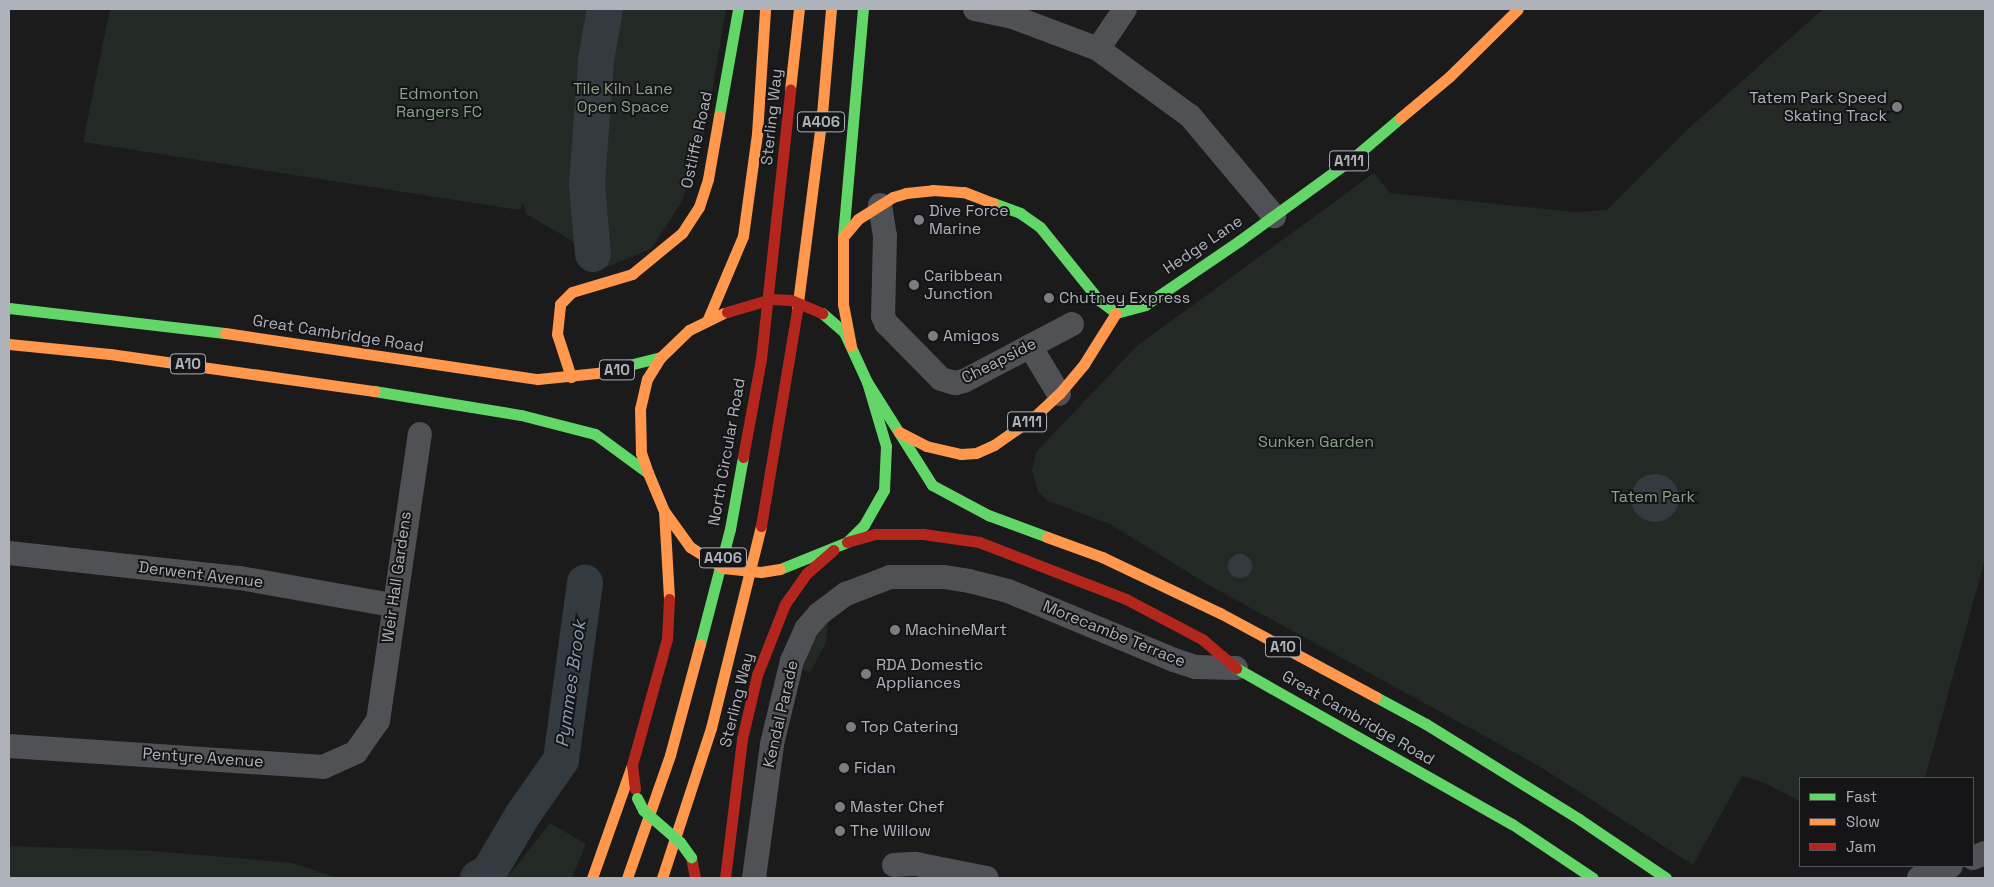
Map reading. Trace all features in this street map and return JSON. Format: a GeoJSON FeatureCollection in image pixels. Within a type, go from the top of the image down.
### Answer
{"type":"FeatureCollection","features":[{"type":"Feature","properties":{"kind":"main road","name":"Ostliffe Road"},"geometry":{"type":"LineString","coordinates":[[571,377],[557,334],[560,304],[572,292],[632,274],[653,260],[682,233],[699,207],[708,179],[738,9]]}},
{"type":"Feature","properties":{"kind":"main road"},"geometry":{"type":"LineString","coordinates":[[708,319],[725,285],[743,236],[757,134],[765,9]]}},
{"type":"Feature","properties":{"kind":"main road","name":"Sterling Way"},"geometry":{"type":"LineString","coordinates":[[777,228],[799,9]]}},
{"type":"Feature","properties":{"kind":"main road","name":"A406"},"geometry":{"type":"LineString","coordinates":[[662,878],[711,728],[759,536],[790,363],[822,114],[831,9]]}},
{"type":"Feature","properties":{"kind":"main road","name":"A406"},"geometry":{"type":"LineString","coordinates":[[843,237],[863,9]]}},
{"type":"Feature","properties":{"kind":"main road","name":"Hedge Lane"},"geometry":{"type":"LineString","coordinates":[[1116,313],[1145,305],[1274,216],[1404,116],[1518,9]]}},
{"type":"Feature","properties":{"kind":"main road"},"geometry":{"type":"LineString","coordinates":[[851,346],[843,304],[843,237],[858,219],[893,197],[933,190],[964,192],[1020,213],[1040,227],[1099,300],[1116,313]]}},
{"type":"Feature","properties":{"kind":"main road","name":"North Circular Road"},"geometry":{"type":"LineString","coordinates":[[627,878],[670,755],[730,529],[761,359],[777,228]]}},
{"type":"Feature","properties":{"kind":"main road"},"geometry":{"type":"LineString","coordinates":[[771,299],[791,300],[822,313],[844,332],[867,382],[882,428],[887,469],[884,490],[876,508],[846,542],[833,550],[780,569],[742,572],[723,568],[705,559],[690,547],[664,511],[641,453],[640,409],[647,379],[661,357],[689,330],[708,319],[771,299]]}},
{"type":"Feature","properties":{"kind":"main road","name":"Great Cambridge Road"},"geometry":{"type":"LineString","coordinates":[[9,308],[202,330],[480,373],[538,379],[614,371],[661,357]]}},
{"type":"Feature","properties":{"kind":"main road","name":"A111"},"geometry":{"type":"LineString","coordinates":[[899,432],[926,446],[961,454],[976,454],[994,446],[1034,417],[1059,394],[1084,364],[1116,313]]}},
{"type":"Feature","properties":{"kind":"main road","name":"A10"},"geometry":{"type":"LineString","coordinates":[[9,344],[110,354],[310,380],[521,415],[571,426],[595,434],[648,473]]}},
{"type":"Feature","properties":{"kind":"main road","name":"A10"},"geometry":{"type":"LineString","coordinates":[[867,382],[899,432]]}},
{"type":"Feature","properties":{"kind":"main road","name":"Great Cambridge Road"},"geometry":{"type":"LineString","coordinates":[[899,432],[932,485],[970,507],[1102,557],[1220,613],[1426,724],[1579,819],[1666,878]]}},
{"type":"Feature","properties":{"kind":"main road"},"geometry":{"type":"LineString","coordinates":[[592,878],[616,816],[667,639],[670,578],[664,511]]}},
{"type":"Feature","properties":{"kind":"main road","name":"Great Cambridge Road"},"geometry":{"type":"LineString","coordinates":[[846,542],[876,534],[923,534],[979,542],[1126,599],[1202,639],[1236,668],[1512,824],[1593,878]]}},
{"type":"Feature","properties":{"kind":"main road","name":"Sterling Way"},"geometry":{"type":"LineString","coordinates":[[725,878],[742,739],[757,676],[785,604],[807,573],[833,550]]}},
{"type":"Feature","properties":{"kind":"main road"},"geometry":{"type":"LineString","coordinates":[[632,765],[637,798],[643,810],[680,842],[691,857],[696,878]]}},
{"type":"Feature","properties":{"kind":"street"},"geometry":{"type":"LineString","coordinates":[[975,9],[1014,17],[1098,49],[1190,116],[1274,216]]}},
{"type":"Feature","properties":{"kind":"street"},"geometry":{"type":"LineString","coordinates":[[1098,49],[1125,9]]}},
{"type":"Feature","properties":{"kind":"street","name":"Cheapside"},"geometry":{"type":"LineString","coordinates":[[880,205],[885,236],[882,310],[886,323],[941,379],[955,383],[1072,324]]}},
{"type":"Feature","properties":{"kind":"street"},"geometry":{"type":"LineString","coordinates":[[1026,348],[1059,394]]}},
{"type":"Feature","properties":{"kind":"street","name":"Weir Hall Gardens"},"geometry":{"type":"LineString","coordinates":[[378,721],[392,605],[420,434]]}},
{"type":"Feature","properties":{"kind":"street","name":"Derwent Avenue"},"geometry":{"type":"LineString","coordinates":[[9,554],[240,578],[392,605]]}},
{"type":"Feature","properties":{"kind":"street","name":"Kendal Parade"},"geometry":{"type":"LineString","coordinates":[[754,878],[759,827],[778,713],[792,661],[806,629],[819,614],[846,594],[882,579],[909,576],[992,585],[1024,598]]}},
{"type":"Feature","properties":{"kind":"street","name":"Morecambe Terrace"},"geometry":{"type":"LineString","coordinates":[[1024,598],[1195,667],[1236,668]]}},
{"type":"Feature","properties":{"kind":"street","name":"Pentyre Avenue"},"geometry":{"type":"LineString","coordinates":[[9,746],[323,767],[356,752],[378,721]]}},
{"type":"Feature","properties":{"kind":"street"},"geometry":{"type":"LineString","coordinates":[[894,865],[916,864],[987,878]]}},
{"type":"Feature","properties":{"kind":"street"},"geometry":{"type":"LineString","coordinates":[[1919,878],[1948,867]]}},
{"type":"Feature","properties":{"kind":"green space","name":"Edmonton Rangers FC"},"geometry":{"type":"Polygon","coordinates":[[[110,9],[726,9],[706,129],[681,203],[651,249],[597,271],[571,240],[526,214],[523,203],[519,210],[83,142],[110,9]]]}},
{"type":"Feature","properties":{"kind":"green space","name":"Tatem Park"},"geometry":{"type":"Polygon","coordinates":[[[1823,9],[1985,9],[1985,559],[1925,777],[1799,777],[1799,800],[1763,782],[1742,776],[1693,865],[1539,766],[1207,584],[1110,524],[1048,501],[1038,492],[1032,471],[1036,452],[1137,346],[1374,173],[1390,193],[1574,212],[1607,210],[1687,130],[1823,9]]]}},
{"type":"Feature","properties":{"kind":"green space"},"geometry":{"type":"Polygon","coordinates":[[[828,622],[826,642],[810,673],[803,669],[807,656],[817,635],[828,622]]]}},
{"type":"Feature","properties":{"kind":"green space"},"geometry":{"type":"Polygon","coordinates":[[[550,823],[586,844],[572,878],[507,878],[550,823]]]}},
{"type":"Feature","properties":{"kind":"green space"},"geometry":{"type":"Polygon","coordinates":[[[9,846],[154,851],[292,863],[338,878],[9,878],[9,846]]]}},
{"type":"Feature","properties":{"kind":"shaded area"},"geometry":{"type":"Polygon","coordinates":[[[1650,474],[1660,474],[1669,478],[1675,484],[1678,489],[1678,507],[1669,518],[1660,522],[1650,522],[1641,518],[1635,512],[1631,503],[1631,493],[1635,484],[1641,478],[1650,474]]]}},
{"type":"Feature","properties":{"kind":"shaded area"},"geometry":{"type":"Polygon","coordinates":[[[1240,554],[1249,557],[1252,566],[1249,575],[1240,578],[1231,575],[1228,566],[1231,557],[1240,554]]]}},
{"type":"Feature","properties":{"kind":"waterway","name":"Pymmes Brook"},"geometry":{"type":"LineString","coordinates":[[593,254],[587,184],[596,60],[605,9]]}},
{"type":"Feature","properties":{"kind":"waterway","name":"Pymmes Brook"},"geometry":{"type":"LineString","coordinates":[[478,878],[489,872],[522,816],[561,760],[585,583]]}},
{"type":"Feature","properties":{"kind":"traffic: fast"},"geometry":{"type":"LineString","coordinates":[[719,116],[738,9]]}},
{"type":"Feature","properties":{"kind":"traffic: fast"},"geometry":{"type":"LineString","coordinates":[[843,237],[863,9]]}},
{"type":"Feature","properties":{"kind":"traffic: fast"},"geometry":{"type":"LineString","coordinates":[[1116,313],[1145,305],[1239,241],[1352,159],[1400,118]]}},
{"type":"Feature","properties":{"kind":"traffic: fast"},"geometry":{"type":"LineString","coordinates":[[993,203],[1020,213],[1040,227],[1099,300],[1116,313]]}},
{"type":"Feature","properties":{"kind":"traffic: fast"},"geometry":{"type":"LineString","coordinates":[[9,308],[225,333]]}},
{"type":"Feature","properties":{"kind":"traffic: fast"},"geometry":{"type":"LineString","coordinates":[[780,569],[847,542],[864,525],[884,490],[886,446],[867,382],[844,332],[822,313]]}},
{"type":"Feature","properties":{"kind":"traffic: fast"},"geometry":{"type":"LineString","coordinates":[[597,373],[661,357]]}},
{"type":"Feature","properties":{"kind":"traffic: fast"},"geometry":{"type":"LineString","coordinates":[[867,382],[932,485],[988,515],[1047,537]]}},
{"type":"Feature","properties":{"kind":"traffic: fast"},"geometry":{"type":"LineString","coordinates":[[374,391],[521,415],[595,434],[648,473]]}},
{"type":"Feature","properties":{"kind":"traffic: fast"},"geometry":{"type":"LineString","coordinates":[[700,644],[730,529],[743,457]]}},
{"type":"Feature","properties":{"kind":"traffic: fast"},"geometry":{"type":"LineString","coordinates":[[1236,668],[1512,824],[1593,878]]}},
{"type":"Feature","properties":{"kind":"traffic: fast"},"geometry":{"type":"LineString","coordinates":[[1376,697],[1426,724],[1579,819],[1666,878]]}},
{"type":"Feature","properties":{"kind":"traffic: fast"},"geometry":{"type":"LineString","coordinates":[[637,798],[643,810],[680,842],[691,857]]}},
{"type":"Feature","properties":{"kind":"traffic: slow"},"geometry":{"type":"LineString","coordinates":[[708,319],[743,236],[757,134],[765,9]]}},
{"type":"Feature","properties":{"kind":"traffic: slow"},"geometry":{"type":"LineString","coordinates":[[790,90],[799,9]]}},
{"type":"Feature","properties":{"kind":"traffic: slow"},"geometry":{"type":"LineString","coordinates":[[797,310],[822,114],[831,9]]}},
{"type":"Feature","properties":{"kind":"traffic: slow"},"geometry":{"type":"LineString","coordinates":[[1400,118],[1450,76],[1518,9]]}},
{"type":"Feature","properties":{"kind":"traffic: slow"},"geometry":{"type":"LineString","coordinates":[[571,377],[557,334],[560,304],[572,292],[632,274],[682,233],[699,207],[708,179],[719,116]]}},
{"type":"Feature","properties":{"kind":"traffic: slow"},"geometry":{"type":"LineString","coordinates":[[851,346],[843,304],[843,237],[858,219],[893,197],[906,193],[933,190],[964,192],[993,203]]}},
{"type":"Feature","properties":{"kind":"traffic: slow"},"geometry":{"type":"LineString","coordinates":[[690,547],[664,511],[648,473],[641,453],[640,409],[647,379],[661,357],[689,330],[724,313]]}},
{"type":"Feature","properties":{"kind":"traffic: slow"},"geometry":{"type":"LineString","coordinates":[[899,432],[926,446],[961,454],[976,453],[994,445],[1034,417],[1059,394],[1084,364],[1116,313]]}},
{"type":"Feature","properties":{"kind":"traffic: slow"},"geometry":{"type":"LineString","coordinates":[[225,333],[538,379],[597,373]]}},
{"type":"Feature","properties":{"kind":"traffic: slow"},"geometry":{"type":"LineString","coordinates":[[9,344],[110,354],[374,391]]}},
{"type":"Feature","properties":{"kind":"traffic: slow"},"geometry":{"type":"LineString","coordinates":[[664,511],[669,599]]}},
{"type":"Feature","properties":{"kind":"traffic: slow"},"geometry":{"type":"LineString","coordinates":[[662,878],[711,728],[761,526]]}},
{"type":"Feature","properties":{"kind":"traffic: slow"},"geometry":{"type":"LineString","coordinates":[[1047,537],[1102,557],[1220,613],[1376,697]]}},
{"type":"Feature","properties":{"kind":"traffic: slow"},"geometry":{"type":"LineString","coordinates":[[690,547],[723,568],[761,572],[780,569]]}},
{"type":"Feature","properties":{"kind":"traffic: slow"},"geometry":{"type":"LineString","coordinates":[[627,878],[670,755],[700,644]]}},
{"type":"Feature","properties":{"kind":"traffic: slow"},"geometry":{"type":"LineString","coordinates":[[592,878],[632,765]]}},
{"type":"Feature","properties":{"kind":"traffic: jam"},"geometry":{"type":"LineString","coordinates":[[743,457],[761,359],[790,90]]}},
{"type":"Feature","properties":{"kind":"traffic: jam"},"geometry":{"type":"LineString","coordinates":[[727,312],[771,299],[791,300],[822,313]]}},
{"type":"Feature","properties":{"kind":"traffic: jam"},"geometry":{"type":"LineString","coordinates":[[761,526],[797,310]]}},
{"type":"Feature","properties":{"kind":"traffic: jam"},"geometry":{"type":"LineString","coordinates":[[847,542],[875,534],[923,534],[979,542],[1126,599],[1202,639],[1236,668]]}},
{"type":"Feature","properties":{"kind":"traffic: jam"},"geometry":{"type":"LineString","coordinates":[[725,878],[742,739],[757,675],[785,604],[807,573],[833,550]]}},
{"type":"Feature","properties":{"kind":"traffic: jam"},"geometry":{"type":"LineString","coordinates":[[635,789],[632,765],[667,639],[669,599]]}},
{"type":"Feature","properties":{"kind":"traffic: jam"},"geometry":{"type":"LineString","coordinates":[[691,857],[695,878]]}},
{"type":"Feature","properties":{"kind":"place","name":"Tatem Park Speed Skating Track"},"geometry":{"type":"Point","coordinates":[1897,107]}},
{"type":"Feature","properties":{"kind":"place","name":"Dive Force Marine"},"geometry":{"type":"Point","coordinates":[919,220]}},
{"type":"Feature","properties":{"kind":"place","name":"Caribbean Junction"},"geometry":{"type":"Point","coordinates":[914,285]}},
{"type":"Feature","properties":{"kind":"place","name":"Chutney Express"},"geometry":{"type":"Point","coordinates":[1049,298]}},
{"type":"Feature","properties":{"kind":"place","name":"Amigos"},"geometry":{"type":"Point","coordinates":[933,336]}},
{"type":"Feature","properties":{"kind":"place","name":"MachineMart"},"geometry":{"type":"Point","coordinates":[895,630]}},
{"type":"Feature","properties":{"kind":"place","name":"RDA Domestic Appliances"},"geometry":{"type":"Point","coordinates":[866,674]}},
{"type":"Feature","properties":{"kind":"place","name":"Top Catering"},"geometry":{"type":"Point","coordinates":[851,727]}},
{"type":"Feature","properties":{"kind":"place","name":"Fidan"},"geometry":{"type":"Point","coordinates":[844,768]}},
{"type":"Feature","properties":{"kind":"place","name":"Master Chef"},"geometry":{"type":"Point","coordinates":[840,807]}},
{"type":"Feature","properties":{"kind":"place","name":"The Willow"},"geometry":{"type":"Point","coordinates":[840,831]}},
{"type":"Feature","properties":{"kind":"park label","name":"Tile Kiln Lane Open Space"},"geometry":{"type":"Point","coordinates":[623,98]}},
{"type":"Feature","properties":{"kind":"park label","name":"Sunken Garden"},"geometry":{"type":"Point","coordinates":[1316,442]}}]}
